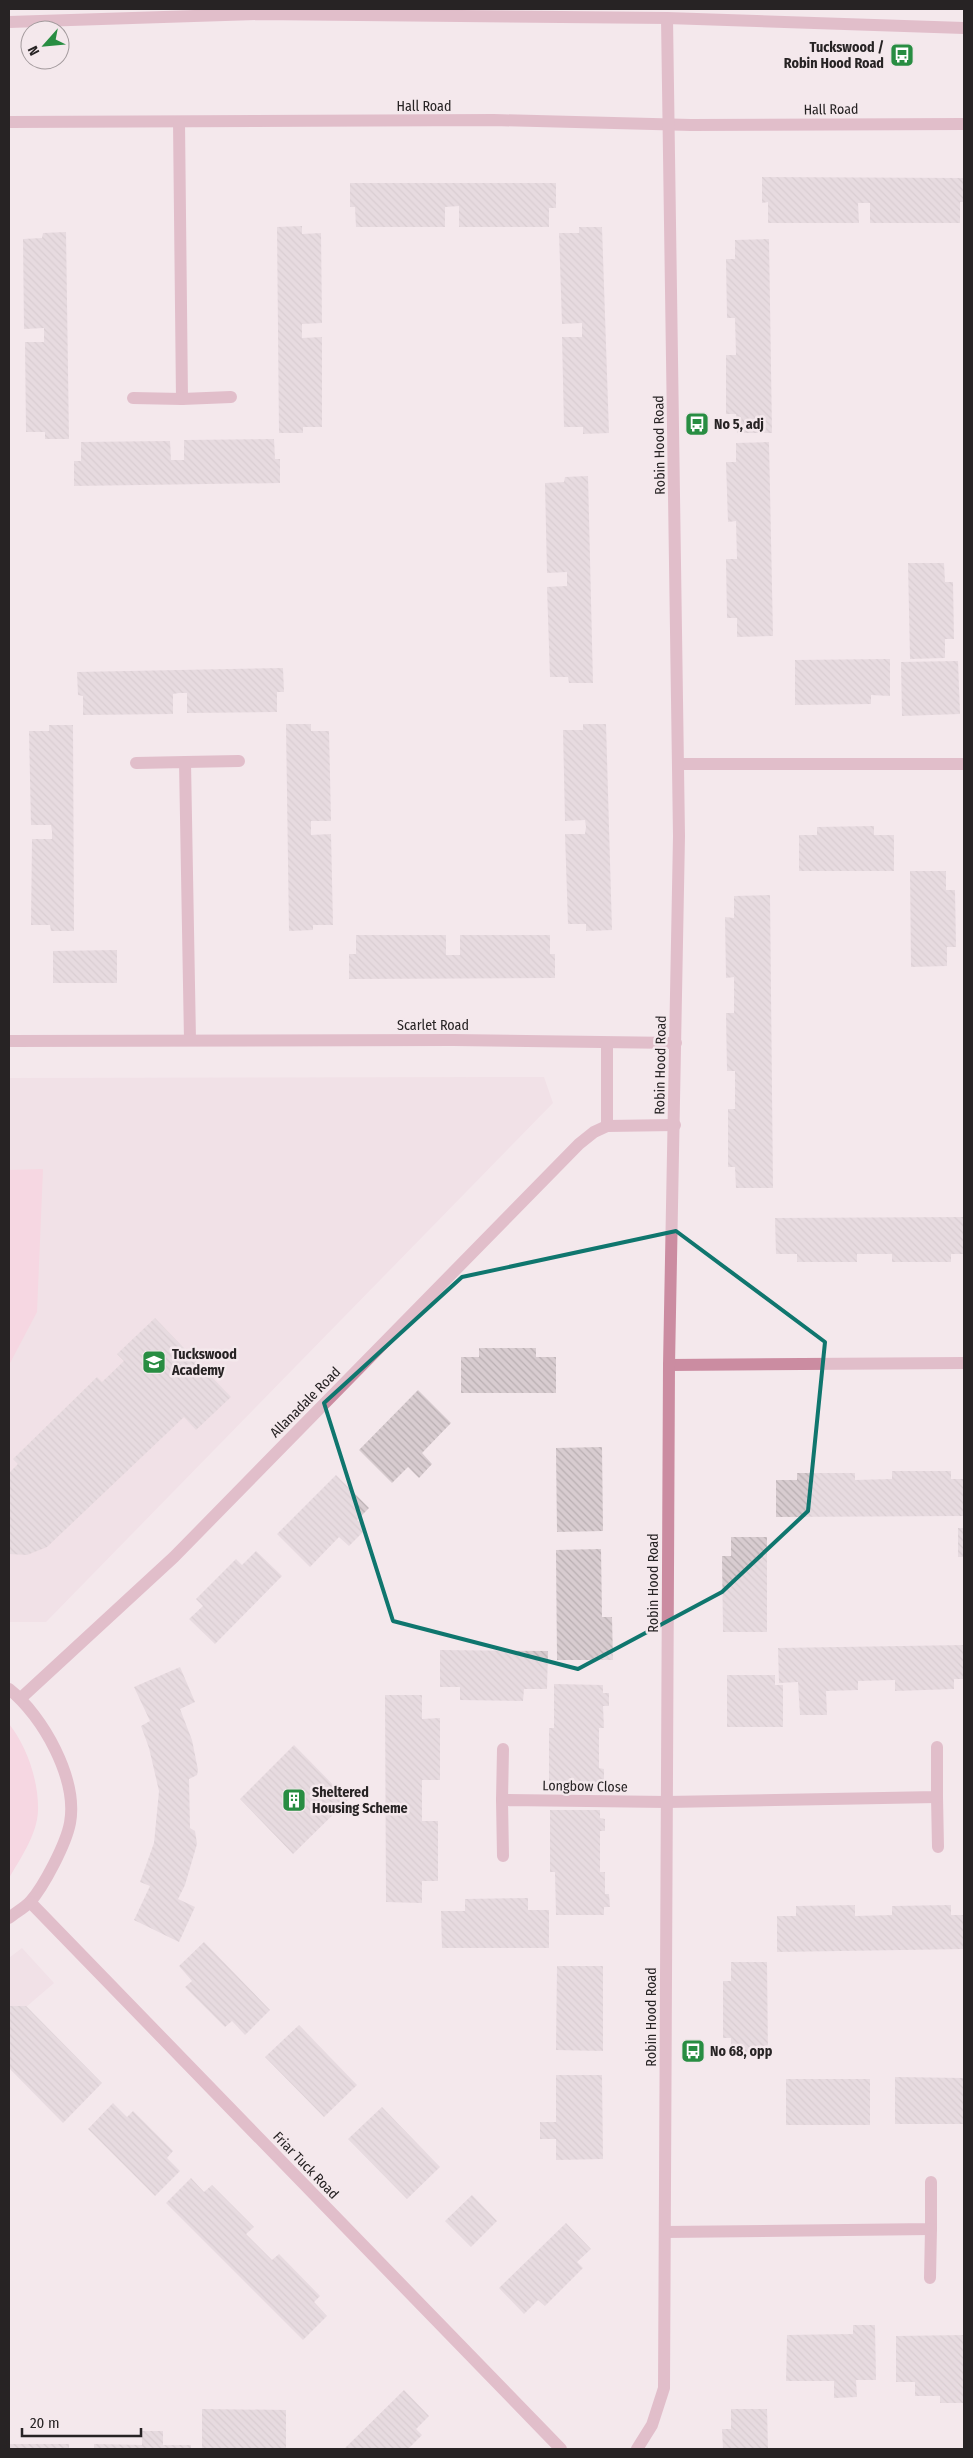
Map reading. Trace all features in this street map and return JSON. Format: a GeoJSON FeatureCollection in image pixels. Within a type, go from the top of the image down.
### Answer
{"type":"FeatureCollection","features":[{"type":"Feature","properties":{"kind":"street"},"geometry":{"type":"LineString","coordinates":[[9,22],[258,14],[668,18],[964,28]]}},
{"type":"Feature","properties":{"kind":"street"},"geometry":{"type":"LineString","coordinates":[[668,18],[669,125]]}},
{"type":"Feature","properties":{"kind":"street","name":"Hall Road"},"geometry":{"type":"LineString","coordinates":[[9,122],[494,120],[669,125],[964,124]]}},
{"type":"Feature","properties":{"kind":"street"},"geometry":{"type":"LineString","coordinates":[[178,122],[182,399]]}},
{"type":"Feature","properties":{"kind":"street","name":"Robin Hood Road"},"geometry":{"type":"LineString","coordinates":[[637,2449],[652,2425],[664,2388],[669,1365],[675,1125],[678,764],[669,125]]}},
{"type":"Feature","properties":{"kind":"street"},"geometry":{"type":"LineString","coordinates":[[133,398],[231,397]]}},
{"type":"Feature","properties":{"kind":"street"},"geometry":{"type":"LineString","coordinates":[[185,762],[190,1040]]}},
{"type":"Feature","properties":{"kind":"street"},"geometry":{"type":"LineString","coordinates":[[136,763],[239,762]]}},
{"type":"Feature","properties":{"kind":"street"},"geometry":{"type":"LineString","coordinates":[[678,764],[964,764]]}},
{"type":"Feature","properties":{"kind":"street","name":"Scarlet Road"},"geometry":{"type":"LineString","coordinates":[[9,1041],[453,1040],[607,1044],[676,1043]]}},
{"type":"Feature","properties":{"kind":"street"},"geometry":{"type":"LineString","coordinates":[[607,1044],[607,1126]]}},
{"type":"Feature","properties":{"kind":"street","name":"Allanadale Road"},"geometry":{"type":"LineString","coordinates":[[21,1698],[174,1557],[579,1144],[594,1132],[607,1126],[675,1125]]}},
{"type":"Feature","properties":{"kind":"street"},"geometry":{"type":"LineString","coordinates":[[669,1365],[964,1363]]}},
{"type":"Feature","properties":{"kind":"street"},"geometry":{"type":"LineString","coordinates":[[9,1689],[21,1698],[38,1718],[52,1742],[70,1790],[70,1823],[57,1859],[30,1902],[9,1918]]}},
{"type":"Feature","properties":{"kind":"street"},"geometry":{"type":"LineString","coordinates":[[937,1747],[938,1847]]}},
{"type":"Feature","properties":{"kind":"street"},"geometry":{"type":"LineString","coordinates":[[503,1749],[503,1856]]}},
{"type":"Feature","properties":{"kind":"street"},"geometry":{"type":"LineString","coordinates":[[667,1802],[937,1797]]}},
{"type":"Feature","properties":{"kind":"street","name":"Longbow Close"},"geometry":{"type":"LineString","coordinates":[[502,1800],[667,1802]]}},
{"type":"Feature","properties":{"kind":"street","name":"Friar Tuck Road"},"geometry":{"type":"LineString","coordinates":[[30,1902],[561,2449]]}},
{"type":"Feature","properties":{"kind":"street"},"geometry":{"type":"LineString","coordinates":[[930,2278],[931,2182]]}},
{"type":"Feature","properties":{"kind":"street"},"geometry":{"type":"LineString","coordinates":[[665,2232],[931,2229]]}},
{"type":"Feature","properties":{"kind":"highlighted area"},"geometry":{"type":"Polygon","coordinates":[[[676,1231],[825,1342],[808,1511],[722,1592],[578,1669],[393,1621],[324,1403],[462,1277],[676,1231]]]}},
{"type":"Feature","properties":{"kind":"shaded area","name":"Tuckswood Academy"},"geometry":{"type":"Polygon","coordinates":[[[544,1077],[553,1103],[46,1622],[9,1622],[9,1078],[544,1077]]]}},
{"type":"Feature","properties":{"kind":"shaded area"},"geometry":{"type":"Polygon","coordinates":[[[43,1169],[37,1312],[9,1365],[9,1170],[43,1169]]]}},
{"type":"Feature","properties":{"kind":"shaded area"},"geometry":{"type":"Polygon","coordinates":[[[9,1724],[21,1743],[31,1765],[38,1800],[38,1811],[35,1829],[23,1855],[9,1878],[9,1724]]]}},
{"type":"Feature","properties":{"kind":"shaded area"},"geometry":{"type":"Polygon","coordinates":[[[22,1948],[54,1983],[26,2007],[9,2050],[9,1958],[22,1948]]]}},
{"type":"Feature","properties":{"kind":"building"},"geometry":{"type":"Polygon","coordinates":[[[762,177],[964,178],[964,202],[960,202],[960,223],[870,223],[870,203],[858,203],[859,223],[768,223],[768,202],[762,203],[762,177]]]}},
{"type":"Feature","properties":{"kind":"building"},"geometry":{"type":"Polygon","coordinates":[[[350,183],[556,183],[556,208],[549,208],[549,227],[459,227],[459,206],[445,207],[445,227],[356,227],[355,207],[350,207],[350,183]]]}},
{"type":"Feature","properties":{"kind":"building"},"geometry":{"type":"Polygon","coordinates":[[[302,226],[302,234],[321,233],[322,323],[302,324],[302,338],[322,337],[322,427],[303,427],[303,433],[279,433],[277,227],[302,226]]]}},
{"type":"Feature","properties":{"kind":"building"},"geometry":{"type":"Polygon","coordinates":[[[579,227],[602,227],[609,433],[583,434],[583,427],[564,427],[562,337],[582,337],[582,323],[562,324],[559,233],[579,233],[579,227]]]}},
{"type":"Feature","properties":{"kind":"building"},"geometry":{"type":"Polygon","coordinates":[[[66,232],[69,439],[45,439],[45,432],[26,432],[25,342],[44,342],[44,328],[24,329],[23,239],[42,238],[43,233],[66,232]]]}},
{"type":"Feature","properties":{"kind":"building"},"geometry":{"type":"Polygon","coordinates":[[[769,239],[772,433],[737,433],[736,414],[726,414],[726,355],[736,355],[735,318],[727,318],[726,259],[735,259],[735,240],[769,239]]]}},
{"type":"Feature","properties":{"kind":"building"},"geometry":{"type":"Polygon","coordinates":[[[274,439],[275,459],[280,459],[280,483],[74,486],[74,461],[81,461],[81,442],[170,441],[171,460],[184,460],[184,440],[274,439]]]}},
{"type":"Feature","properties":{"kind":"building"},"geometry":{"type":"Polygon","coordinates":[[[769,442],[773,636],[737,637],[737,618],[727,618],[726,559],[737,559],[736,521],[728,522],[726,462],[736,462],[736,443],[769,442]]]}},
{"type":"Feature","properties":{"kind":"building"},"geometry":{"type":"Polygon","coordinates":[[[588,476],[593,683],[569,683],[568,677],[550,677],[547,587],[567,586],[567,572],[547,573],[545,483],[564,482],[565,477],[588,476]]]}},
{"type":"Feature","properties":{"kind":"building"},"geometry":{"type":"Polygon","coordinates":[[[908,563],[944,563],[945,582],[953,582],[954,639],[945,639],[945,658],[910,659],[908,563]]]}},
{"type":"Feature","properties":{"kind":"building"},"geometry":{"type":"Polygon","coordinates":[[[890,659],[890,696],[871,695],[871,704],[795,705],[795,660],[890,659]]]}},
{"type":"Feature","properties":{"kind":"building"},"geometry":{"type":"Polygon","coordinates":[[[958,661],[960,714],[902,716],[901,662],[958,661]]]}},
{"type":"Feature","properties":{"kind":"building"},"geometry":{"type":"Polygon","coordinates":[[[283,668],[284,692],[277,692],[277,712],[187,713],[187,693],[179,693],[173,694],[173,714],[83,715],[83,696],[78,695],[77,672],[283,668]]]}},
{"type":"Feature","properties":{"kind":"building"},"geometry":{"type":"Polygon","coordinates":[[[286,724],[311,724],[311,731],[329,731],[331,821],[311,821],[311,835],[331,834],[333,925],[313,925],[313,930],[289,931],[286,724]]]}},
{"type":"Feature","properties":{"kind":"building"},"geometry":{"type":"Polygon","coordinates":[[[583,724],[606,724],[612,930],[586,931],[586,924],[568,924],[565,834],[585,834],[586,827],[585,820],[565,821],[563,730],[583,730],[583,724]]]}},
{"type":"Feature","properties":{"kind":"building"},"geometry":{"type":"Polygon","coordinates":[[[49,725],[73,725],[74,931],[51,931],[50,925],[31,925],[32,839],[52,839],[52,831],[51,825],[31,825],[29,731],[49,731],[49,725]]]}},
{"type":"Feature","properties":{"kind":"building"},"geometry":{"type":"Polygon","coordinates":[[[874,826],[874,835],[894,835],[894,871],[799,871],[799,835],[817,835],[817,827],[874,826]]]}},
{"type":"Feature","properties":{"kind":"building"},"geometry":{"type":"Polygon","coordinates":[[[910,871],[946,871],[946,890],[955,890],[956,947],[947,947],[947,966],[911,967],[910,871]]]}},
{"type":"Feature","properties":{"kind":"building"},"geometry":{"type":"Polygon","coordinates":[[[770,895],[773,1188],[736,1188],[735,1167],[728,1167],[728,1109],[735,1109],[735,1071],[727,1071],[726,1013],[734,1013],[734,977],[726,978],[725,917],[734,918],[734,896],[770,895]]]}},
{"type":"Feature","properties":{"kind":"building"},"geometry":{"type":"Polygon","coordinates":[[[356,935],[446,935],[446,955],[460,955],[460,935],[550,935],[550,954],[555,954],[555,978],[349,979],[349,954],[356,954],[356,935]]]}},
{"type":"Feature","properties":{"kind":"building"},"geometry":{"type":"Polygon","coordinates":[[[117,950],[117,983],[53,983],[53,951],[117,950]]]}},
{"type":"Feature","properties":{"kind":"building"},"geometry":{"type":"Polygon","coordinates":[[[964,1217],[964,1254],[951,1254],[951,1262],[892,1262],[892,1254],[857,1254],[857,1262],[797,1262],[797,1254],[776,1254],[775,1218],[964,1217]]]}},
{"type":"Feature","properties":{"kind":"building"},"geometry":{"type":"Polygon","coordinates":[[[155,1318],[231,1397],[196,1430],[184,1417],[47,1547],[27,1555],[9,1554],[9,1473],[18,1464],[13,1459],[97,1377],[102,1382],[124,1361],[117,1354],[155,1318]]]}},
{"type":"Feature","properties":{"kind":"building"},"geometry":{"type":"Polygon","coordinates":[[[479,1348],[536,1348],[536,1357],[556,1357],[556,1393],[461,1393],[461,1357],[479,1357],[479,1348]]]}},
{"type":"Feature","properties":{"kind":"building"},"geometry":{"type":"Polygon","coordinates":[[[418,1390],[451,1423],[422,1453],[432,1464],[419,1478],[408,1467],[392,1483],[359,1450],[418,1390]]]}},
{"type":"Feature","properties":{"kind":"building"},"geometry":{"type":"Polygon","coordinates":[[[602,1447],[603,1531],[557,1532],[556,1448],[602,1447]]]}},
{"type":"Feature","properties":{"kind":"building"},"geometry":{"type":"Polygon","coordinates":[[[892,1471],[951,1471],[951,1479],[964,1479],[964,1516],[776,1517],[776,1480],[797,1480],[797,1473],[855,1473],[855,1480],[892,1479],[892,1471]]]}},
{"type":"Feature","properties":{"kind":"building"},"geometry":{"type":"Polygon","coordinates":[[[336,1475],[369,1508],[357,1520],[366,1529],[349,1546],[339,1537],[310,1567],[277,1534],[336,1475]]]}},
{"type":"Feature","properties":{"kind":"building"},"geometry":{"type":"Polygon","coordinates":[[[958,1528],[964,1528],[964,1557],[958,1557],[958,1528]]]}},
{"type":"Feature","properties":{"kind":"building"},"geometry":{"type":"Polygon","coordinates":[[[731,1537],[767,1537],[767,1632],[723,1632],[722,1556],[731,1556],[731,1537]]]}},
{"type":"Feature","properties":{"kind":"building"},"geometry":{"type":"Polygon","coordinates":[[[601,1549],[602,1617],[612,1617],[613,1660],[557,1660],[556,1550],[601,1549]]]}},
{"type":"Feature","properties":{"kind":"building"},"geometry":{"type":"Polygon","coordinates":[[[256,1551],[282,1576],[215,1644],[189,1619],[203,1606],[196,1599],[236,1559],[242,1565],[256,1551]]]}},
{"type":"Feature","properties":{"kind":"building"},"geometry":{"type":"Polygon","coordinates":[[[964,1645],[964,1679],[954,1679],[954,1689],[895,1691],[895,1680],[858,1681],[858,1690],[826,1691],[827,1715],[800,1715],[798,1682],[779,1683],[778,1648],[964,1645]]]}},
{"type":"Feature","properties":{"kind":"building"},"geometry":{"type":"Polygon","coordinates":[[[440,1650],[548,1651],[547,1689],[524,1689],[523,1701],[460,1700],[460,1687],[440,1687],[440,1650]]]}},
{"type":"Feature","properties":{"kind":"building"},"geometry":{"type":"Polygon","coordinates":[[[180,1667],[195,1702],[180,1709],[192,1740],[198,1770],[197,1775],[189,1779],[190,1828],[195,1831],[197,1844],[185,1885],[178,1899],[195,1907],[179,1942],[134,1920],[150,1886],[140,1882],[154,1843],[159,1791],[149,1748],[141,1726],[150,1721],[134,1687],[180,1667]]]}},
{"type":"Feature","properties":{"kind":"building"},"geometry":{"type":"Polygon","coordinates":[[[727,1675],[775,1675],[775,1685],[783,1685],[783,1727],[727,1727],[727,1675]]]}},
{"type":"Feature","properties":{"kind":"building"},"geometry":{"type":"Polygon","coordinates":[[[554,1684],[603,1685],[603,1693],[609,1693],[609,1706],[603,1706],[604,1728],[599,1728],[599,1768],[604,1769],[604,1781],[599,1781],[600,1790],[549,1789],[549,1728],[554,1728],[554,1684]]]}},
{"type":"Feature","properties":{"kind":"building"},"geometry":{"type":"Polygon","coordinates":[[[385,1695],[422,1695],[422,1719],[440,1718],[440,1780],[422,1780],[422,1821],[438,1821],[438,1881],[422,1881],[422,1903],[386,1902],[385,1695]]]}},
{"type":"Feature","properties":{"kind":"building","name":"Sheltered Housing Scheme"},"geometry":{"type":"Polygon","coordinates":[[[294,1745],[348,1800],[293,1854],[240,1799],[294,1745]]]}},
{"type":"Feature","properties":{"kind":"building"},"geometry":{"type":"Polygon","coordinates":[[[550,1810],[600,1810],[600,1818],[605,1819],[605,1831],[600,1831],[600,1872],[605,1872],[605,1894],[609,1894],[610,1907],[604,1907],[604,1915],[556,1915],[555,1872],[550,1872],[550,1810]]]}},
{"type":"Feature","properties":{"kind":"building"},"geometry":{"type":"Polygon","coordinates":[[[528,1898],[528,1910],[549,1910],[549,1948],[442,1948],[441,1911],[465,1911],[465,1899],[528,1898]]]}},
{"type":"Feature","properties":{"kind":"building"},"geometry":{"type":"Polygon","coordinates":[[[855,1905],[855,1916],[892,1915],[892,1906],[951,1905],[951,1915],[964,1915],[964,1949],[777,1952],[777,1916],[796,1916],[796,1906],[855,1905]]]}},
{"type":"Feature","properties":{"kind":"building"},"geometry":{"type":"Polygon","coordinates":[[[204,1942],[270,2010],[245,2035],[232,2021],[225,2027],[185,1987],[192,1981],[179,1966],[204,1942]]]}},
{"type":"Feature","properties":{"kind":"building"},"geometry":{"type":"Polygon","coordinates":[[[731,1962],[767,1962],[768,2057],[731,2057],[731,2038],[723,2038],[723,1981],[731,1981],[731,1962]]]}},
{"type":"Feature","properties":{"kind":"building"},"geometry":{"type":"Polygon","coordinates":[[[557,1966],[603,1966],[603,2051],[556,2050],[557,1966]]]}},
{"type":"Feature","properties":{"kind":"building"},"geometry":{"type":"Polygon","coordinates":[[[9,2006],[26,2006],[102,2083],[63,2123],[9,2068],[9,2006]]]}},
{"type":"Feature","properties":{"kind":"building"},"geometry":{"type":"Polygon","coordinates":[[[299,2025],[357,2085],[324,2117],[265,2057],[299,2025]]]}},
{"type":"Feature","properties":{"kind":"building"},"geometry":{"type":"Polygon","coordinates":[[[556,2075],[602,2075],[603,2159],[556,2160],[556,2139],[540,2139],[540,2122],[556,2122],[556,2075]]]}},
{"type":"Feature","properties":{"kind":"building"},"geometry":{"type":"Polygon","coordinates":[[[895,2077],[964,2078],[964,2124],[895,2124],[895,2077]]]}},
{"type":"Feature","properties":{"kind":"building"},"geometry":{"type":"Polygon","coordinates":[[[786,2079],[870,2079],[870,2125],[786,2125],[786,2079]]]}},
{"type":"Feature","properties":{"kind":"building"},"geometry":{"type":"Polygon","coordinates":[[[113,2103],[127,2117],[133,2111],[173,2151],[167,2158],[180,2171],[155,2196],[88,2129],[113,2103]]]}},
{"type":"Feature","properties":{"kind":"building"},"geometry":{"type":"Polygon","coordinates":[[[382,2107],[440,2167],[407,2199],[348,2139],[382,2107]]]}},
{"type":"Feature","properties":{"kind":"building"},"geometry":{"type":"Polygon","coordinates":[[[191,2178],[204,2192],[212,2185],[254,2227],[246,2234],[272,2260],[279,2254],[320,2296],[314,2302],[327,2316],[303,2340],[166,2203],[191,2178]]]}},
{"type":"Feature","properties":{"kind":"building"},"geometry":{"type":"Polygon","coordinates":[[[472,2195],[497,2221],[471,2247],[445,2221],[472,2195]]]}},
{"type":"Feature","properties":{"kind":"building"},"geometry":{"type":"Polygon","coordinates":[[[566,2223],[591,2249],[577,2262],[583,2268],[545,2306],[538,2300],[524,2314],[499,2288],[566,2223]]]}},
{"type":"Feature","properties":{"kind":"building"},"geometry":{"type":"Polygon","coordinates":[[[853,2325],[875,2325],[876,2380],[856,2380],[857,2397],[834,2398],[834,2381],[786,2381],[787,2335],[853,2334],[853,2325]]]}},
{"type":"Feature","properties":{"kind":"building"},"geometry":{"type":"Polygon","coordinates":[[[964,2335],[964,2403],[940,2403],[940,2396],[915,2396],[915,2382],[896,2382],[896,2336],[964,2335]]]}},
{"type":"Feature","properties":{"kind":"building"},"geometry":{"type":"Polygon","coordinates":[[[404,2390],[429,2416],[416,2429],[422,2435],[408,2449],[344,2449],[404,2390]]]}},
{"type":"Feature","properties":{"kind":"building"},"geometry":{"type":"Polygon","coordinates":[[[202,2409],[286,2410],[286,2449],[202,2449],[202,2409]]]}},
{"type":"Feature","properties":{"kind":"building"},"geometry":{"type":"Polygon","coordinates":[[[731,2409],[767,2409],[768,2449],[723,2449],[722,2429],[731,2429],[731,2409]]]}},
{"type":"Feature","properties":{"kind":"building"},"geometry":{"type":"Polygon","coordinates":[[[142,2431],[163,2431],[163,2445],[191,2445],[191,2449],[94,2449],[94,2444],[142,2445],[142,2431]]]}},
{"type":"Feature","properties":{"kind":"building"},"geometry":{"type":"Polygon","coordinates":[[[9,2444],[69,2444],[69,2449],[9,2449],[9,2444]]]}},
{"type":"Feature","properties":{"kind":"place","name":"Tuckswood / Robin Hood Road"},"geometry":{"type":"Point","coordinates":[902,55]}},
{"type":"Feature","properties":{"kind":"place","name":"No 5, adj"},"geometry":{"type":"Point","coordinates":[697,424]}},
{"type":"Feature","properties":{"kind":"place","name":"Tuckswood Academy"},"geometry":{"type":"Point","coordinates":[154,1362]}},
{"type":"Feature","properties":{"kind":"place","name":"Sheltered Housing Scheme"},"geometry":{"type":"Point","coordinates":[294,1800]}},
{"type":"Feature","properties":{"kind":"place","name":"No 68, opp"},"geometry":{"type":"Point","coordinates":[693,2051]}}]}
